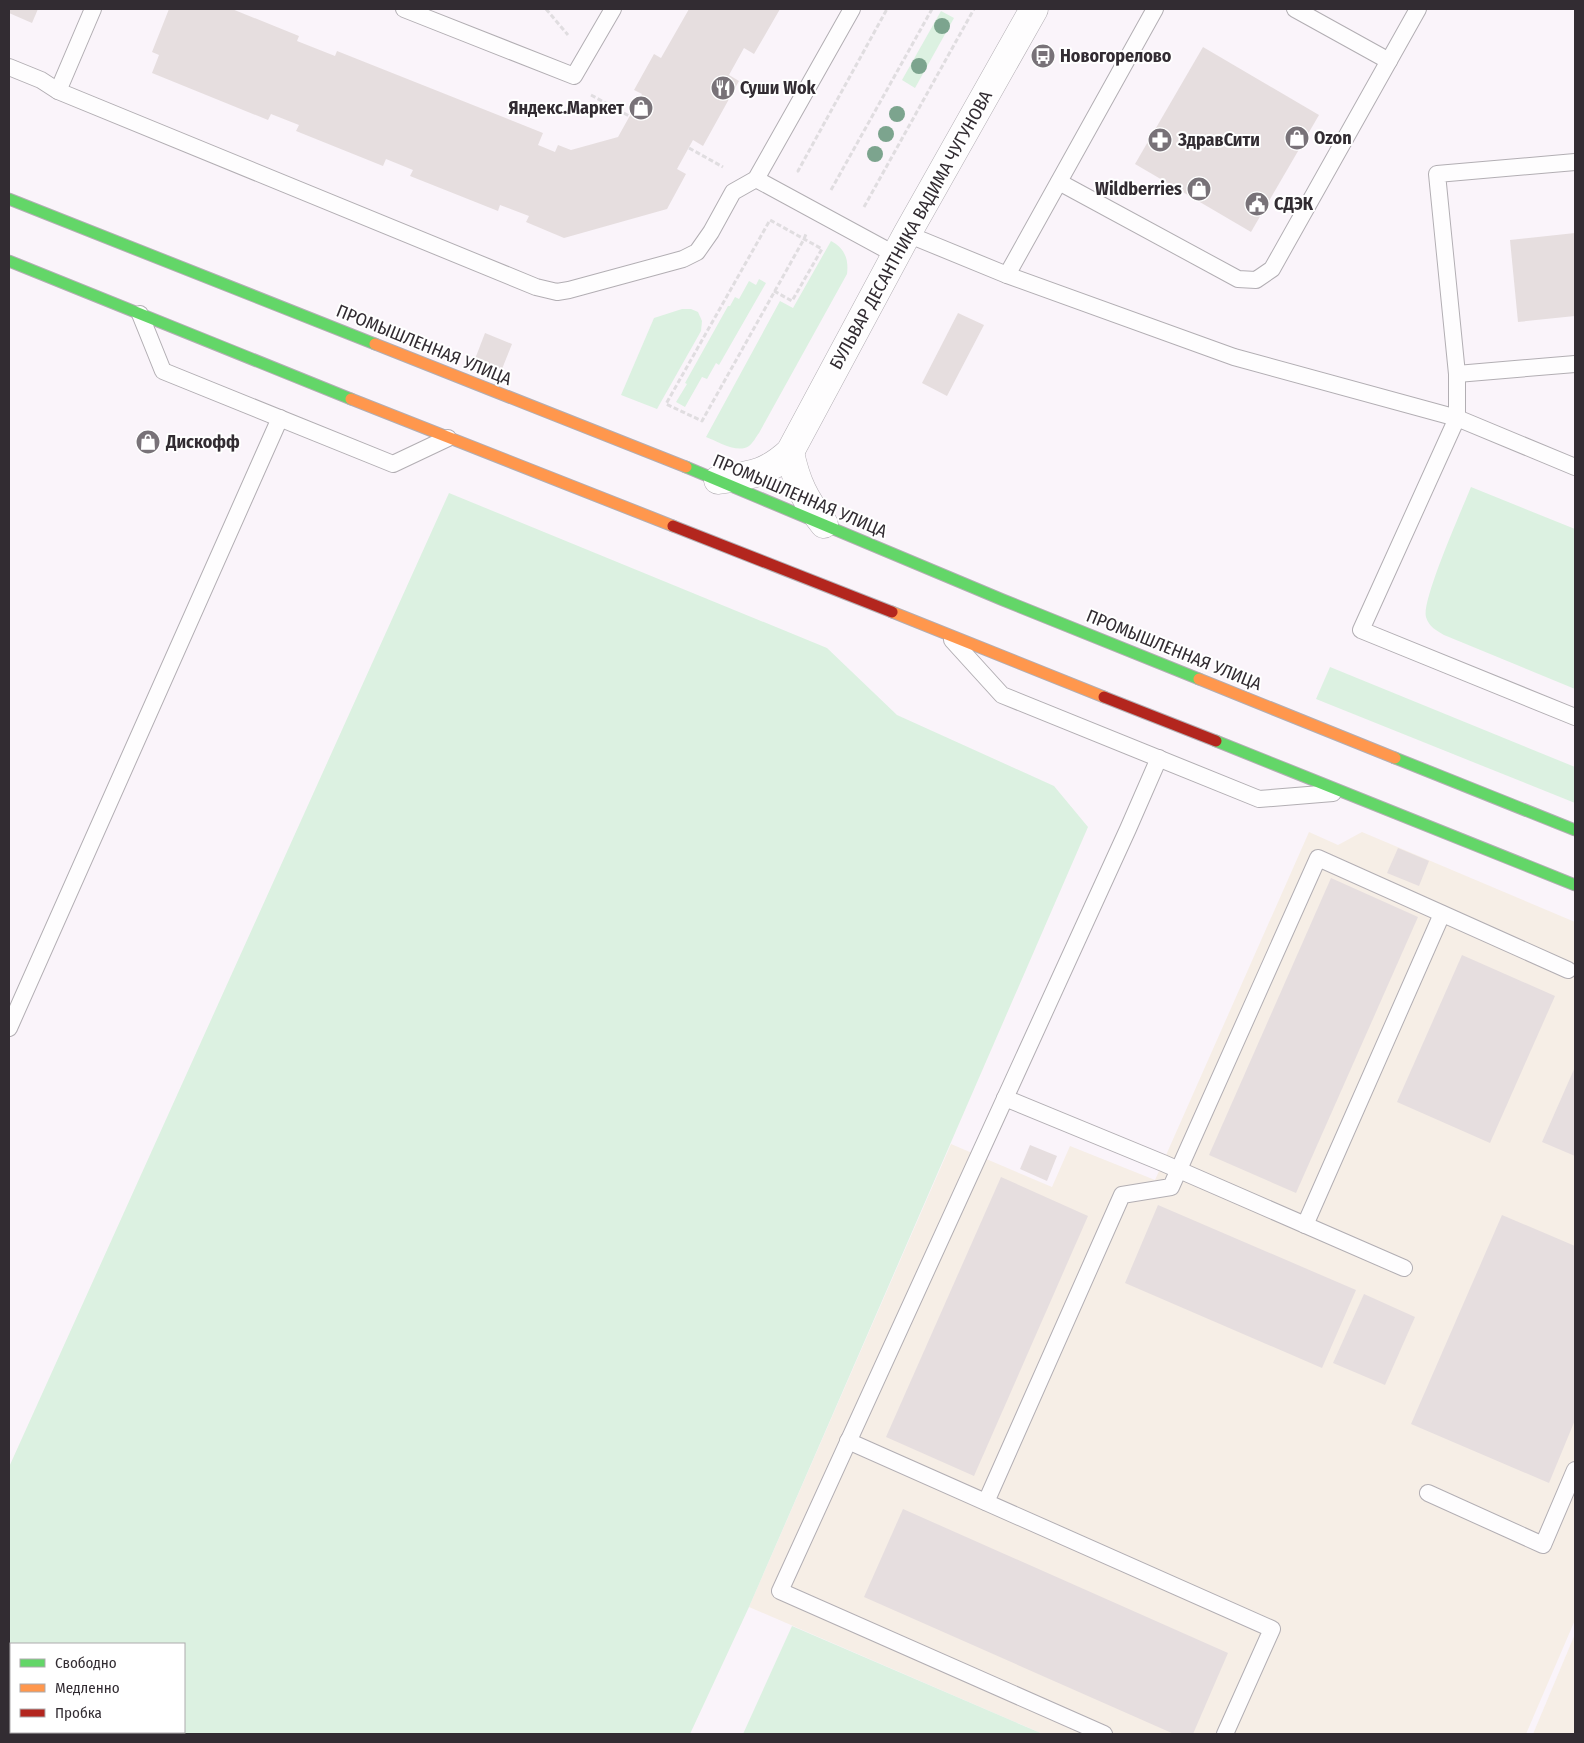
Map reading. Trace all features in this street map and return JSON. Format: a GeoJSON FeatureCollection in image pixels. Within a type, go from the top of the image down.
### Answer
{"type":"FeatureCollection","features":[{"type":"Feature","properties":{"kind":"street","name":"БУЛЬВАР ДЕСАНТНИКА ВАДИМА ЧУГУНОВА"},"geometry":{"type":"LineString","coordinates":[[718,480],[763,472],[790,452],[901,244],[1034,9]]}},
{"type":"Feature","properties":{"kind":"street","name":"ПРОМЫШЛЕННАЯ УЛИЦА"},"geometry":{"type":"LineString","coordinates":[[9,199],[718,480],[1003,600],[1575,830]]}},
{"type":"Feature","properties":{"kind":"street"},"geometry":{"type":"LineString","coordinates":[[9,261],[448,438],[945,633],[1575,885]]}},
{"type":"Feature","properties":{"kind":"street"},"geometry":{"type":"LineString","coordinates":[[790,452],[800,488],[809,505],[824,524]]}},
{"type":"Feature","properties":{"kind":"lane"},"geometry":{"type":"LineString","coordinates":[[58,91],[92,9]]}},
{"type":"Feature","properties":{"kind":"lane"},"geometry":{"type":"LineString","coordinates":[[404,9],[574,76],[613,9]]}},
{"type":"Feature","properties":{"kind":"lane"},"geometry":{"type":"LineString","coordinates":[[9,67],[41,80],[58,91],[536,286],[557,292],[683,259],[697,252],[711,232],[733,192],[756,179],[852,9]]}},
{"type":"Feature","properties":{"kind":"lane"},"geometry":{"type":"LineString","coordinates":[[1008,275],[1155,9]]}},
{"type":"Feature","properties":{"kind":"lane"},"geometry":{"type":"LineString","coordinates":[[1294,9],[1389,61]]}},
{"type":"Feature","properties":{"kind":"lane"},"geometry":{"type":"LineString","coordinates":[[1059,182],[1238,279],[1256,280],[1272,269],[1418,9]]}},
{"type":"Feature","properties":{"kind":"lane"},"geometry":{"type":"LineString","coordinates":[[1575,162],[1437,174],[1457,374],[1457,418],[1361,630],[1575,717]]}},
{"type":"Feature","properties":{"kind":"lane"},"geometry":{"type":"LineString","coordinates":[[756,179],[901,244],[940,249],[1234,357],[1457,418],[1575,467]]}},
{"type":"Feature","properties":{"kind":"lane"},"geometry":{"type":"LineString","coordinates":[[140,314],[163,371],[394,464],[448,438]]}},
{"type":"Feature","properties":{"kind":"lane"},"geometry":{"type":"LineString","coordinates":[[1457,374],[1575,364]]}},
{"type":"Feature","properties":{"kind":"lane"},"geometry":{"type":"LineString","coordinates":[[9,1028],[280,418]]}},
{"type":"Feature","properties":{"kind":"lane"},"geometry":{"type":"LineString","coordinates":[[945,633],[1002,695],[1259,799],[1340,792]]}},
{"type":"Feature","properties":{"kind":"lane"},"geometry":{"type":"LineString","coordinates":[[1104,1734],[780,1590],[1159,758]]}},
{"type":"Feature","properties":{"kind":"lane"},"geometry":{"type":"LineString","coordinates":[[986,1502],[1122,1195],[1171,1188],[1318,858],[1568,970]]}},
{"type":"Feature","properties":{"kind":"lane"},"geometry":{"type":"LineString","coordinates":[[1305,1225],[1442,914]]}},
{"type":"Feature","properties":{"kind":"lane"},"geometry":{"type":"LineString","coordinates":[[1005,1098],[1178,1170],[1404,1268]]}},
{"type":"Feature","properties":{"kind":"lane"},"geometry":{"type":"LineString","coordinates":[[848,1441],[1272,1629],[1225,1734]]}},
{"type":"Feature","properties":{"kind":"lane"},"geometry":{"type":"LineString","coordinates":[[1428,1493],[1543,1544],[1575,1470]]}},
{"type":"Feature","properties":{"kind":"path"},"geometry":{"type":"LineString","coordinates":[[546,9],[569,36]]}},
{"type":"Feature","properties":{"kind":"path"},"geometry":{"type":"LineString","coordinates":[[806,176],[798,171],[887,9]]}},
{"type":"Feature","properties":{"kind":"path"},"geometry":{"type":"LineString","coordinates":[[829,194],[932,9]]}},
{"type":"Feature","properties":{"kind":"path"},"geometry":{"type":"LineString","coordinates":[[856,203],[864,207],[974,9]]}},
{"type":"Feature","properties":{"kind":"path"},"geometry":{"type":"LineString","coordinates":[[590,94],[629,116]]}},
{"type":"Feature","properties":{"kind":"path"},"geometry":{"type":"LineString","coordinates":[[689,148],[735,173],[756,179]]}},
{"type":"Feature","properties":{"kind":"path"},"geometry":{"type":"LineString","coordinates":[[823,185],[839,194]]}},
{"type":"Feature","properties":{"kind":"path"},"geometry":{"type":"LineString","coordinates":[[774,291],[792,301],[822,248],[804,239],[770,220],[666,404],[702,421],[774,291],[804,239],[808,232]]}},
{"type":"Feature","properties":{"kind":"shaded area"},"geometry":{"type":"Polygon","coordinates":[[[1309,832],[1338,845],[1362,832],[1575,922],[1575,1620],[1526,1734],[1043,1734],[749,1607],[951,1144],[1052,1187],[1070,1146],[1155,1180],[1309,832]]]}},
{"type":"Feature","properties":{"kind":"shaded area"},"geometry":{"type":"Polygon","coordinates":[[[1575,1634],[1575,1734],[1533,1734],[1575,1634]]]}},
{"type":"Feature","properties":{"kind":"green space"},"geometry":{"type":"Polygon","coordinates":[[[941,11],[954,18],[915,88],[902,80],[941,11]]]}},
{"type":"Feature","properties":{"kind":"green space"},"geometry":{"type":"Polygon","coordinates":[[[831,241],[845,254],[847,274],[759,433],[749,446],[739,449],[706,437],[780,301],[793,308],[831,241]]]}},
{"type":"Feature","properties":{"kind":"green space"},"geometry":{"type":"Polygon","coordinates":[[[759,279],[766,283],[719,365],[716,363],[707,379],[702,377],[685,407],[676,402],[728,306],[730,306],[735,297],[739,299],[749,281],[756,285],[759,279]]]}},
{"type":"Feature","properties":{"kind":"green space"},"geometry":{"type":"Polygon","coordinates":[[[682,309],[691,309],[698,312],[702,321],[701,331],[657,409],[621,395],[654,318],[682,309]]]}},
{"type":"Feature","properties":{"kind":"green space"},"geometry":{"type":"Polygon","coordinates":[[[1471,487],[1575,529],[1575,689],[1444,635],[1433,628],[1427,620],[1426,608],[1436,574],[1471,487]]]}},
{"type":"Feature","properties":{"kind":"green space"},"geometry":{"type":"Polygon","coordinates":[[[449,493],[827,648],[897,715],[1054,786],[1088,827],[749,1607],[690,1734],[9,1734],[9,1467],[449,493]]]}},
{"type":"Feature","properties":{"kind":"green space"},"geometry":{"type":"Polygon","coordinates":[[[1330,667],[1575,767],[1575,803],[1316,699],[1330,667]]]}},
{"type":"Feature","properties":{"kind":"green space"},"geometry":{"type":"Polygon","coordinates":[[[792,1626],[1043,1734],[743,1734],[792,1626]]]}},
{"type":"Feature","properties":{"kind":"building"},"geometry":{"type":"Polygon","coordinates":[[[9,9],[38,9],[32,23],[9,13],[9,9]]]}},
{"type":"Feature","properties":{"kind":"building"},"geometry":{"type":"Polygon","coordinates":[[[169,9],[232,9],[299,36],[297,41],[335,56],[337,51],[543,133],[538,145],[555,152],[558,145],[571,150],[618,137],[642,94],[634,90],[654,54],[661,58],[689,9],[780,9],[754,54],[744,48],[729,75],[739,81],[703,146],[693,140],[677,169],[686,174],[667,209],[564,238],[526,222],[529,216],[500,205],[498,211],[410,176],[413,170],[386,159],[383,166],[296,131],[299,125],[271,114],[268,120],[152,73],[159,55],[152,52],[169,9]]]}},
{"type":"Feature","properties":{"kind":"building"},"geometry":{"type":"Polygon","coordinates":[[[1203,47],[1319,115],[1251,232],[1135,164],[1203,47]]]}},
{"type":"Feature","properties":{"kind":"building"},"geometry":{"type":"Polygon","coordinates":[[[1575,233],[1575,316],[1518,322],[1510,240],[1575,233]]]}},
{"type":"Feature","properties":{"kind":"building"},"geometry":{"type":"Polygon","coordinates":[[[958,313],[984,325],[947,396],[922,383],[958,313]]]}},
{"type":"Feature","properties":{"kind":"building"},"geometry":{"type":"Polygon","coordinates":[[[485,333],[512,344],[502,369],[475,359],[485,333]]]}},
{"type":"Feature","properties":{"kind":"building"},"geometry":{"type":"Polygon","coordinates":[[[1398,848],[1429,861],[1419,886],[1387,873],[1398,848]]]}},
{"type":"Feature","properties":{"kind":"building"},"geometry":{"type":"Polygon","coordinates":[[[1331,878],[1418,917],[1296,1193],[1209,1155],[1331,878]]]}},
{"type":"Feature","properties":{"kind":"building"},"geometry":{"type":"Polygon","coordinates":[[[1462,955],[1555,996],[1490,1143],[1397,1102],[1462,955]]]}},
{"type":"Feature","properties":{"kind":"building"},"geometry":{"type":"Polygon","coordinates":[[[1575,1067],[1575,1156],[1542,1142],[1575,1067]]]}},
{"type":"Feature","properties":{"kind":"building"},"geometry":{"type":"Polygon","coordinates":[[[1030,1145],[1057,1156],[1047,1181],[1020,1169],[1030,1145]]]}},
{"type":"Feature","properties":{"kind":"building"},"geometry":{"type":"Polygon","coordinates":[[[1001,1177],[1088,1216],[974,1476],[886,1437],[1001,1177]]]}},
{"type":"Feature","properties":{"kind":"building"},"geometry":{"type":"Polygon","coordinates":[[[1158,1205],[1356,1290],[1322,1368],[1125,1283],[1158,1205]]]}},
{"type":"Feature","properties":{"kind":"building"},"geometry":{"type":"Polygon","coordinates":[[[1502,1215],[1575,1246],[1575,1420],[1549,1483],[1411,1424],[1502,1215]]]}},
{"type":"Feature","properties":{"kind":"building"},"geometry":{"type":"Polygon","coordinates":[[[1364,1294],[1415,1317],[1385,1385],[1333,1363],[1364,1294]]]}},
{"type":"Feature","properties":{"kind":"building"},"geometry":{"type":"Polygon","coordinates":[[[903,1509],[1228,1653],[1193,1734],[1174,1734],[864,1597],[903,1509]]]}},
{"type":"Feature","properties":{"kind":"traffic: fast"},"geometry":{"type":"LineString","coordinates":[[9,199],[375,344]]}},
{"type":"Feature","properties":{"kind":"traffic: fast"},"geometry":{"type":"LineString","coordinates":[[9,261],[351,399]]}},
{"type":"Feature","properties":{"kind":"traffic: fast"},"geometry":{"type":"LineString","coordinates":[[686,467],[1003,600],[1199,679]]}},
{"type":"Feature","properties":{"kind":"traffic: fast"},"geometry":{"type":"LineString","coordinates":[[1216,741],[1575,885]]}},
{"type":"Feature","properties":{"kind":"traffic: fast"},"geometry":{"type":"LineString","coordinates":[[1395,758],[1575,830]]}},
{"type":"Feature","properties":{"kind":"traffic: slow"},"geometry":{"type":"LineString","coordinates":[[375,344],[686,467]]}},
{"type":"Feature","properties":{"kind":"traffic: slow"},"geometry":{"type":"LineString","coordinates":[[351,399],[673,526]]}},
{"type":"Feature","properties":{"kind":"traffic: slow"},"geometry":{"type":"LineString","coordinates":[[892,612],[1104,697]]}},
{"type":"Feature","properties":{"kind":"traffic: slow"},"geometry":{"type":"LineString","coordinates":[[1199,679],[1395,758]]}},
{"type":"Feature","properties":{"kind":"traffic: jam"},"geometry":{"type":"LineString","coordinates":[[673,526],[892,612]]}},
{"type":"Feature","properties":{"kind":"traffic: jam"},"geometry":{"type":"LineString","coordinates":[[1104,697],[1216,741]]}},
{"type":"Feature","properties":{"kind":"place","name":"Новогорелово"},"geometry":{"type":"Point","coordinates":[1043,56]}},
{"type":"Feature","properties":{"kind":"place","name":"Суши Wok"},"geometry":{"type":"Point","coordinates":[723,88]}},
{"type":"Feature","properties":{"kind":"place","name":"Яндекс.Маркет"},"geometry":{"type":"Point","coordinates":[641,108]}},
{"type":"Feature","properties":{"kind":"place","name":"Ozon"},"geometry":{"type":"Point","coordinates":[1297,138]}},
{"type":"Feature","properties":{"kind":"place","name":"ЗдравСити"},"geometry":{"type":"Point","coordinates":[1160,140]}},
{"type":"Feature","properties":{"kind":"place","name":"Wildberries"},"geometry":{"type":"Point","coordinates":[1199,189]}},
{"type":"Feature","properties":{"kind":"place","name":"СДЭК"},"geometry":{"type":"Point","coordinates":[1257,204]}},
{"type":"Feature","properties":{"kind":"place","name":"Дискофф"},"geometry":{"type":"Point","coordinates":[148,442]}}]}
